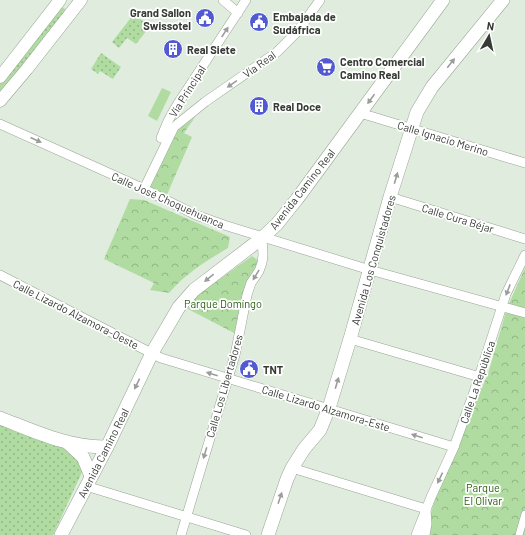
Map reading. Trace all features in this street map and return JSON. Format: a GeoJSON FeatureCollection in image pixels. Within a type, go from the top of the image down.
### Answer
{"type":"FeatureCollection","features":[{"type":"Feature","properties":{"kind":"main road","name":"Avenida Camino Real"},"geometry":{"type":"LineString","coordinates":[[62,535],[152,353],[179,307],[194,290],[262,238],[277,224],[443,0]]}},
{"type":"Feature","properties":{"kind":"main road","name":"Avenida Los Conquistadores"},"geometry":{"type":"LineString","coordinates":[[268,535],[292,468],[304,449],[320,430],[329,408],[390,197],[417,112],[432,87],[503,0]]}},
{"type":"Feature","properties":{"kind":"main road"},"geometry":{"type":"LineString","coordinates":[[0,418],[68,443],[86,447],[106,447]]}},
{"type":"Feature","properties":{"kind":"main road"},"geometry":{"type":"LineString","coordinates":[[68,443],[83,457],[89,481]]}},
{"type":"Feature","properties":{"kind":"street"},"geometry":{"type":"LineString","coordinates":[[0,77],[61,0],[78,4],[0,101]]}},
{"type":"Feature","properties":{"kind":"street"},"geometry":{"type":"LineString","coordinates":[[223,0],[238,13]]}},
{"type":"Feature","properties":{"kind":"street","name":"Vía Principal"},"geometry":{"type":"LineString","coordinates":[[142,188],[168,121],[246,0]]}},
{"type":"Feature","properties":{"kind":"street","name":"Vía Real"},"geometry":{"type":"LineString","coordinates":[[142,188],[170,131],[187,116],[284,46],[297,32],[320,0]]}},
{"type":"Feature","properties":{"kind":"street"},"geometry":{"type":"LineString","coordinates":[[177,105],[176,110],[178,115],[182,117],[187,116]]}},
{"type":"Feature","properties":{"kind":"street","name":"Calle Ignacio Merino"},"geometry":{"type":"LineString","coordinates":[[360,113],[525,163]]}},
{"type":"Feature","properties":{"kind":"street","name":"Calle José Choquehuanca"},"geometry":{"type":"LineString","coordinates":[[0,124],[142,188],[196,215],[224,226],[370,270],[525,313]]}},
{"type":"Feature","properties":{"kind":"street","name":"Calle Cura Béjar"},"geometry":{"type":"LineString","coordinates":[[390,197],[525,239]]}},
{"type":"Feature","properties":{"kind":"street","name":"Calle Los Libertadores"},"geometry":{"type":"LineString","coordinates":[[181,535],[234,355],[247,295],[251,283],[259,271],[262,263],[262,238]]}},
{"type":"Feature","properties":{"kind":"street","name":"Calle La República"},"geometry":{"type":"LineString","coordinates":[[416,535],[454,447],[480,377],[510,285],[525,255]]}},
{"type":"Feature","properties":{"kind":"street","name":"Calle Lizardo Alzamora-Oeste"},"geometry":{"type":"LineString","coordinates":[[0,275],[152,353]]}},
{"type":"Feature","properties":{"kind":"street"},"geometry":{"type":"LineString","coordinates":[[350,339],[480,377]]}},
{"type":"Feature","properties":{"kind":"street","name":"Calle Lizardo Alzamora-Este"},"geometry":{"type":"LineString","coordinates":[[152,353],[227,379],[329,408],[454,447]]}},
{"type":"Feature","properties":{"kind":"street"},"geometry":{"type":"LineString","coordinates":[[292,468],[426,509]]}},
{"type":"Feature","properties":{"kind":"street"},"geometry":{"type":"LineString","coordinates":[[89,481],[186,517],[246,535]]}},
{"type":"Feature","properties":{"kind":"street","name":"Calle La República"},"geometry":{"type":"LineString","coordinates":[[424,535],[427,524],[426,509]]}},
{"type":"Feature","properties":{"kind":"street"},"geometry":{"type":"LineString","coordinates":[[519,535],[525,514]]}},
{"type":"Feature","properties":{"kind":"green space"},"geometry":{"type":"Polygon","coordinates":[[[59,6],[64,8],[66,11],[0,97],[0,82],[59,6]]]}},
{"type":"Feature","properties":{"kind":"green space"},"geometry":{"type":"Polygon","coordinates":[[[133,15],[151,25],[136,44],[127,38],[119,48],[112,42],[133,15]]]}},
{"type":"Feature","properties":{"kind":"green space"},"geometry":{"type":"Polygon","coordinates":[[[101,53],[121,67],[113,79],[100,71],[98,74],[91,69],[101,53]]]}},
{"type":"Feature","properties":{"kind":"green space"},"geometry":{"type":"Polygon","coordinates":[[[162,88],[171,92],[157,121],[148,116],[162,88]]]}},
{"type":"Feature","properties":{"kind":"green space"},"geometry":{"type":"Polygon","coordinates":[[[195,117],[184,133],[192,137],[166,197],[150,188],[178,130],[195,117]]]}},
{"type":"Feature","properties":{"kind":"green space"},"geometry":{"type":"Polygon","coordinates":[[[130,199],[144,200],[230,237],[228,248],[189,274],[169,293],[150,290],[154,283],[104,259],[130,199]]]}},
{"type":"Feature","properties":{"kind":"green space","name":"Parque Domíngo"},"geometry":{"type":"Polygon","coordinates":[[[252,256],[259,261],[236,334],[186,308],[192,299],[252,256]]]}},
{"type":"Feature","properties":{"kind":"green space","name":"Parque El Olivar"},"geometry":{"type":"Polygon","coordinates":[[[525,268],[525,535],[425,535],[433,506],[453,452],[488,374],[507,308],[525,268]]]}},
{"type":"Feature","properties":{"kind":"green space"},"geometry":{"type":"Polygon","coordinates":[[[0,424],[69,447],[74,452],[83,470],[53,535],[0,535],[0,424]]]}},
{"type":"Feature","properties":{"kind":"place","name":"Grand Sallon Swissotel"},"geometry":{"type":"Point","coordinates":[205,18]}},
{"type":"Feature","properties":{"kind":"place","name":"Embajada de Sudáfrica"},"geometry":{"type":"Point","coordinates":[259,22]}},
{"type":"Feature","properties":{"kind":"place","name":"Real Siete"},"geometry":{"type":"Point","coordinates":[173,49]}},
{"type":"Feature","properties":{"kind":"place","name":"Centro Comercial Camino Real"},"geometry":{"type":"Point","coordinates":[326,67]}},
{"type":"Feature","properties":{"kind":"place","name":"Real Doce"},"geometry":{"type":"Point","coordinates":[259,106]}},
{"type":"Feature","properties":{"kind":"place","name":"TNT"},"geometry":{"type":"Point","coordinates":[249,369]}}]}
